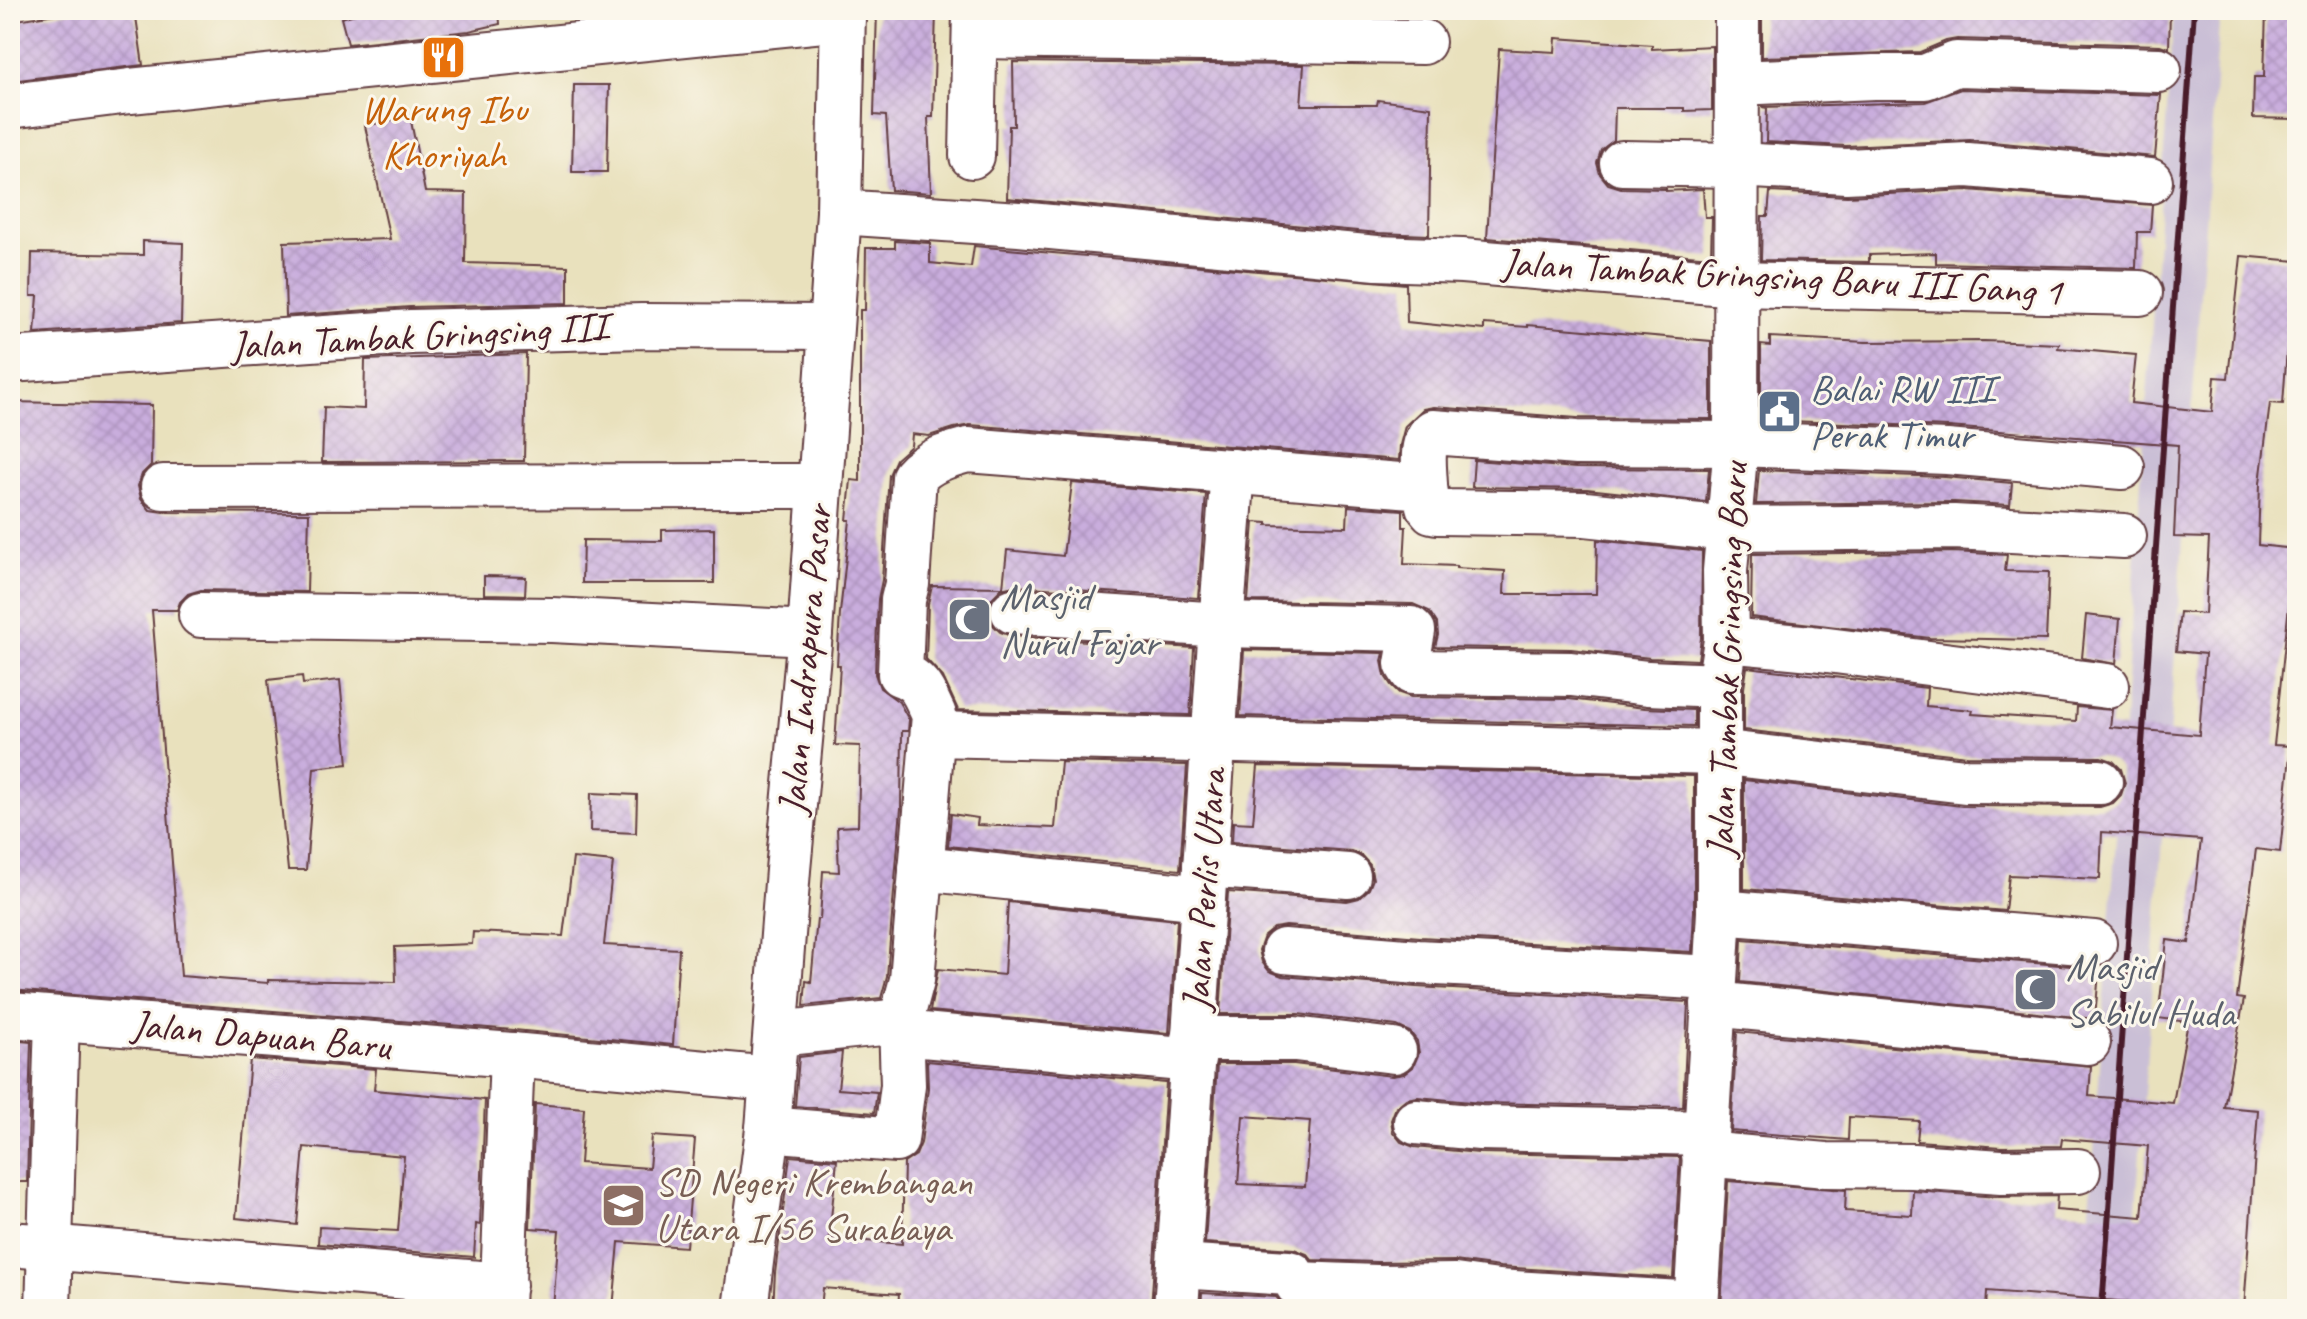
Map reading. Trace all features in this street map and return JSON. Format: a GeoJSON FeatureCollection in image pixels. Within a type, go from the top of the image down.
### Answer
{"type":"FeatureCollection","features":[{"type":"Feature","properties":{"kind":"street","name":"Jalan Tambak Gringsing Baru"},"geometry":{"type":"LineString","coordinates":[[1697,1307],[1719,912],[1719,686],[1726,640],[1725,571],[1736,444],[1737,10]]}},
{"type":"Feature","properties":{"kind":"street"},"geometry":{"type":"LineString","coordinates":[[10,106],[843,14]]}},
{"type":"Feature","properties":{"kind":"street","name":"Jalan Indrapura Pasar"},"geometry":{"type":"LineString","coordinates":[[745,1309],[768,1129],[810,633],[839,212],[843,14]]}},
{"type":"Feature","properties":{"kind":"street"},"geometry":{"type":"LineString","coordinates":[[972,156],[976,23],[1423,42]]}},
{"type":"Feature","properties":{"kind":"street"},"geometry":{"type":"LineString","coordinates":[[1738,83],[1925,77],[1956,64],[2159,70]]}},
{"type":"Feature","properties":{"kind":"street"},"geometry":{"type":"LineString","coordinates":[[1622,163],[1846,171],[1968,165],[2150,181]]}},
{"type":"Feature","properties":{"kind":"street","name":"Jalan Tambak Gringsing Baru III Gang 1"},"geometry":{"type":"LineString","coordinates":[[839,212],[1019,224],[1377,258],[1462,261],[1737,284],[2140,293]]}},
{"type":"Feature","properties":{"kind":"street","name":"Jalan Tambak Gringsing III"},"geometry":{"type":"LineString","coordinates":[[10,360],[411,332],[642,326],[829,327]]}},
{"type":"Feature","properties":{"kind":"street"},"geometry":{"type":"LineString","coordinates":[[1429,481],[1428,436],[1433,432],[1576,443],[1736,444],[1947,452],[2122,467]]}},
{"type":"Feature","properties":{"kind":"street"},"geometry":{"type":"LineString","coordinates":[[768,1129],[896,1140],[903,1085],[901,1027],[912,980],[934,715],[920,687],[912,678],[900,674],[903,600],[907,584],[914,477],[945,456],[968,450],[1233,471],[1429,481],[1585,514],[1728,529],[1954,527],[2124,536]]}},
{"type":"Feature","properties":{"kind":"street","name":"Jalan Perlis Utara"},"geometry":{"type":"LineString","coordinates":[[1176,1309],[1233,471]]}},
{"type":"Feature","properties":{"kind":"street"},"geometry":{"type":"LineString","coordinates":[[163,487],[819,486]]}},
{"type":"Feature","properties":{"kind":"street"},"geometry":{"type":"LineString","coordinates":[[1013,611],[1221,625],[1411,630],[1407,664],[1412,672],[1571,674],[1648,683],[1719,686]]}},
{"type":"Feature","properties":{"kind":"street"},"geometry":{"type":"LineString","coordinates":[[201,615],[552,620],[810,633]]}},
{"type":"Feature","properties":{"kind":"street"},"geometry":{"type":"LineString","coordinates":[[1726,640],[2107,686]]}},
{"type":"Feature","properties":{"kind":"street"},"geometry":{"type":"LineString","coordinates":[[933,734],[1718,752],[1965,781],[2100,782]]}},
{"type":"Feature","properties":{"kind":"street"},"geometry":{"type":"LineString","coordinates":[[921,868],[1204,881],[1348,876]]}},
{"type":"Feature","properties":{"kind":"street"},"geometry":{"type":"LineString","coordinates":[[1719,912],[2094,943]]}},
{"type":"Feature","properties":{"kind":"street"},"geometry":{"type":"LineString","coordinates":[[1284,951],[1713,991],[2088,1042]]}},
{"type":"Feature","properties":{"kind":"street","name":"Jalan Dapuan Baru"},"geometry":{"type":"LineString","coordinates":[[10,1015],[771,1079]]}},
{"type":"Feature","properties":{"kind":"street"},"geometry":{"type":"LineString","coordinates":[[48,1309],[30,1246],[57,1019]]}},
{"type":"Feature","properties":{"kind":"street"},"geometry":{"type":"LineString","coordinates":[[777,1034],[901,1027],[1193,1050],[1295,1039],[1394,1051]]}},
{"type":"Feature","properties":{"kind":"street"},"geometry":{"type":"LineString","coordinates":[[30,1246],[503,1297],[512,1055]]}},
{"type":"Feature","properties":{"kind":"street"},"geometry":{"type":"LineString","coordinates":[[1416,1122],[1705,1144],[1826,1165],[1913,1166],[2001,1172],[2078,1171]]}},
{"type":"Feature","properties":{"kind":"street"},"geometry":{"type":"LineString","coordinates":[[1179,1266],[1288,1273],[1292,1274],[1297,1284],[1455,1286],[1697,1307]]}},
{"type":"Feature","properties":{"kind":"shaded area"},"geometry":{"type":"Polygon","coordinates":[[[2174,10],[2220,10],[2129,1309],[2083,1309],[2174,10]]]}},
{"type":"Feature","properties":{"kind":"building"},"geometry":{"type":"Polygon","coordinates":[[[81,10],[135,10],[143,65],[10,81],[10,21],[81,10]]]}},
{"type":"Feature","properties":{"kind":"building"},"geometry":{"type":"Polygon","coordinates":[[[369,10],[499,10],[500,24],[469,31],[348,44],[341,18],[369,10]]]}},
{"type":"Feature","properties":{"kind":"building"},"geometry":{"type":"Polygon","coordinates":[[[877,10],[936,10],[933,117],[928,117],[931,193],[891,190],[886,116],[874,115],[877,10]]]}},
{"type":"Feature","properties":{"kind":"building"},"geometry":{"type":"Polygon","coordinates":[[[1012,10],[1308,10],[1308,15],[1012,10]]]}},
{"type":"Feature","properties":{"kind":"building"},"geometry":{"type":"Polygon","coordinates":[[[1762,10],[2170,10],[2169,48],[2160,45],[1957,39],[1920,52],[1762,57],[1762,10]]]}},
{"type":"Feature","properties":{"kind":"building"},"geometry":{"type":"Polygon","coordinates":[[[2266,10],[2297,10],[2297,119],[2253,118],[2254,77],[2264,77],[2266,10]]]}},
{"type":"Feature","properties":{"kind":"building"},"geometry":{"type":"Polygon","coordinates":[[[1556,38],[1652,45],[1652,49],[1712,46],[1712,110],[1615,108],[1614,140],[1601,150],[1597,163],[1600,174],[1608,184],[1621,188],[1666,191],[1703,189],[1705,217],[1712,217],[1711,257],[1487,238],[1499,49],[1555,52],[1556,38]]]}},
{"type":"Feature","properties":{"kind":"building"},"geometry":{"type":"Polygon","coordinates":[[[1013,62],[1304,65],[1301,105],[1377,105],[1378,100],[1431,107],[1429,235],[1007,198],[1009,126],[1014,126],[1013,62]]]}},
{"type":"Feature","properties":{"kind":"building"},"geometry":{"type":"Polygon","coordinates":[[[574,85],[609,85],[607,172],[572,172],[574,85]]]}},
{"type":"Feature","properties":{"kind":"building"},"geometry":{"type":"Polygon","coordinates":[[[1961,89],[2161,95],[2155,157],[1970,140],[1846,146],[1766,142],[1767,108],[1762,107],[1925,102],[1961,89]]]}},
{"type":"Feature","properties":{"kind":"building"},"geometry":{"type":"Polygon","coordinates":[[[410,116],[425,192],[466,193],[465,263],[568,266],[568,303],[410,307],[286,316],[284,242],[390,239],[365,126],[410,116]]]}},
{"type":"Feature","properties":{"kind":"building"},"geometry":{"type":"Polygon","coordinates":[[[1968,190],[2152,205],[2150,232],[2137,232],[2136,268],[1936,263],[1936,253],[1869,255],[1869,262],[1761,260],[1762,216],[1768,216],[1770,192],[1847,196],[1968,190]]]}},
{"type":"Feature","properties":{"kind":"building"},"geometry":{"type":"Polygon","coordinates":[[[143,241],[183,243],[181,323],[35,333],[38,296],[31,296],[32,253],[143,255],[143,241]]]}},
{"type":"Feature","properties":{"kind":"building"},"geometry":{"type":"Polygon","coordinates":[[[895,241],[930,243],[930,263],[971,267],[974,246],[1406,284],[1407,322],[1484,330],[1484,324],[1528,325],[1711,341],[1711,419],[1577,418],[1434,407],[1423,409],[1405,426],[1399,460],[970,425],[929,436],[912,434],[911,446],[896,459],[889,475],[878,599],[875,674],[880,688],[899,702],[909,720],[908,731],[902,731],[901,808],[887,976],[881,998],[804,1006],[806,981],[811,982],[817,919],[820,919],[823,871],[839,872],[837,827],[858,826],[860,746],[835,745],[840,613],[851,480],[860,481],[860,310],[865,310],[866,248],[895,248],[895,241]]]}},
{"type":"Feature","properties":{"kind":"building"},"geometry":{"type":"Polygon","coordinates":[[[2241,256],[2297,261],[2297,349],[2287,348],[2283,404],[2270,403],[2260,483],[2258,545],[2295,549],[2274,745],[2291,746],[2280,852],[2256,849],[2237,998],[2244,999],[2224,1107],[2258,1110],[2244,1309],[2130,1309],[2130,1302],[1987,1291],[1986,1309],[1721,1309],[1728,1181],[1846,1190],[1845,1211],[1912,1215],[1913,1191],[1999,1197],[2057,1196],[2056,1210],[2142,1217],[2148,1146],[2062,1139],[2061,1146],[2002,1147],[1917,1141],[1919,1121],[1849,1117],[1848,1140],[1731,1131],[1737,1032],[2091,1066],[2089,1096],[2173,1103],[2188,1022],[2158,1018],[2167,940],[2189,943],[2201,840],[2102,832],[2100,879],[2009,875],[2005,911],[1744,889],[1744,780],[1962,806],[2100,807],[2113,803],[2121,795],[2125,783],[2121,769],[2113,761],[2101,757],[1967,756],[1744,730],[1747,667],[1927,688],[1926,706],[1973,710],[1972,714],[2076,721],[2077,707],[2112,710],[2110,727],[2199,735],[2205,654],[2176,651],[2180,612],[2205,614],[2209,538],[2174,537],[2178,445],[1949,427],[1761,420],[1761,345],[1770,346],[1770,337],[1866,342],[1984,341],[2059,344],[2058,348],[2136,355],[2131,403],[2212,412],[2215,377],[2228,378],[2241,256]]]}},
{"type":"Feature","properties":{"kind":"building"},"geometry":{"type":"Polygon","coordinates":[[[526,354],[524,461],[322,462],[324,407],[364,409],[365,360],[526,354]]]}},
{"type":"Feature","properties":{"kind":"building"},"geometry":{"type":"Polygon","coordinates":[[[10,402],[152,405],[151,465],[142,474],[138,486],[141,499],[150,510],[309,513],[307,592],[201,590],[188,594],[177,610],[152,610],[181,976],[268,983],[268,980],[396,982],[395,947],[472,944],[473,932],[563,936],[573,858],[613,862],[604,945],[679,949],[673,1045],[10,990],[10,402]]]}},
{"type":"Feature","properties":{"kind":"building"},"geometry":{"type":"Polygon","coordinates":[[[1474,460],[1576,468],[1709,469],[1706,502],[1587,489],[1472,487],[1474,460]]]}},
{"type":"Feature","properties":{"kind":"building"},"geometry":{"type":"Polygon","coordinates":[[[1759,470],[1945,477],[2012,483],[2010,505],[1954,502],[1756,504],[1759,470]]]}},
{"type":"Feature","properties":{"kind":"building"},"geometry":{"type":"Polygon","coordinates":[[[1072,483],[1206,494],[1198,598],[1014,586],[1001,589],[992,598],[988,610],[991,623],[1000,632],[1011,636],[1194,648],[1190,715],[958,710],[943,677],[926,659],[928,604],[932,586],[1003,587],[1007,550],[1063,556],[1072,483]]]}},
{"type":"Feature","properties":{"kind":"building"},"geometry":{"type":"Polygon","coordinates":[[[1348,506],[1403,510],[1403,527],[1406,527],[1404,564],[1505,571],[1504,594],[1596,594],[1597,540],[1702,551],[1698,660],[1571,649],[1435,647],[1437,623],[1429,611],[1413,604],[1248,601],[1254,522],[1347,527],[1348,506]]]}},
{"type":"Feature","properties":{"kind":"building"},"geometry":{"type":"Polygon","coordinates":[[[714,529],[714,583],[582,583],[583,540],[662,541],[662,530],[714,529]]]}},
{"type":"Feature","properties":{"kind":"building"},"geometry":{"type":"Polygon","coordinates":[[[1953,552],[2007,555],[2005,571],[2049,572],[2046,640],[1930,638],[1751,617],[1752,554],[1953,552]]]}},
{"type":"Feature","properties":{"kind":"building"},"geometry":{"type":"Polygon","coordinates":[[[484,576],[526,577],[525,595],[484,594],[484,576]]]}},
{"type":"Feature","properties":{"kind":"building"},"geometry":{"type":"Polygon","coordinates":[[[2086,615],[2120,619],[2116,664],[2082,658],[2086,615]]]}},
{"type":"Feature","properties":{"kind":"building"},"geometry":{"type":"Polygon","coordinates":[[[1244,650],[1384,653],[1385,676],[1399,693],[1411,697],[1569,699],[1694,710],[1694,726],[1240,716],[1244,650]]]}},
{"type":"Feature","properties":{"kind":"building"},"geometry":{"type":"Polygon","coordinates":[[[302,676],[303,684],[340,680],[348,764],[314,768],[306,870],[288,870],[268,680],[302,676]]]}},
{"type":"Feature","properties":{"kind":"building"},"geometry":{"type":"Polygon","coordinates":[[[1061,762],[1187,765],[1180,870],[948,846],[951,814],[978,818],[977,825],[1055,828],[1061,762]]]}},
{"type":"Feature","properties":{"kind":"building"},"geometry":{"type":"Polygon","coordinates":[[[1258,766],[1694,776],[1692,952],[1420,937],[1286,926],[1274,928],[1264,936],[1259,950],[1262,962],[1269,971],[1282,976],[1416,987],[1688,1002],[1683,1107],[1481,1103],[1418,1097],[1406,1099],[1396,1107],[1391,1120],[1393,1132],[1401,1142],[1414,1147],[1479,1153],[1680,1157],[1673,1278],[1500,1267],[1455,1261],[1312,1260],[1307,1254],[1294,1249],[1205,1243],[1217,1064],[1294,1064],[1392,1076],[1404,1074],[1413,1067],[1419,1053],[1417,1041],[1410,1032],[1397,1026],[1298,1014],[1220,1014],[1228,892],[1347,901],[1359,898],[1369,889],[1373,879],[1370,865],[1361,855],[1351,851],[1232,842],[1233,822],[1253,823],[1258,766]],[[1243,1116],[1238,1184],[1305,1187],[1310,1121],[1243,1116]]]}},
{"type":"Feature","properties":{"kind":"building"},"geometry":{"type":"Polygon","coordinates":[[[591,793],[637,795],[636,833],[590,831],[591,793]]]}},
{"type":"Feature","properties":{"kind":"building"},"geometry":{"type":"Polygon","coordinates":[[[1008,902],[1177,920],[1169,1033],[930,1011],[938,969],[1004,975],[1008,902]]]}},
{"type":"Feature","properties":{"kind":"building"},"geometry":{"type":"Polygon","coordinates":[[[1742,939],[2095,968],[2094,983],[2098,983],[2095,1019],[1740,982],[1742,939]]]}},
{"type":"Feature","properties":{"kind":"building"},"geometry":{"type":"Polygon","coordinates":[[[10,1040],[31,1042],[27,1182],[10,1182],[10,1040]]]}},
{"type":"Feature","properties":{"kind":"building"},"geometry":{"type":"Polygon","coordinates":[[[842,1052],[838,1089],[877,1092],[874,1113],[795,1106],[799,1057],[842,1052]]]}},
{"type":"Feature","properties":{"kind":"building"},"geometry":{"type":"Polygon","coordinates":[[[250,1059],[376,1069],[374,1090],[485,1100],[480,1225],[476,1224],[474,1257],[318,1244],[319,1227],[398,1231],[404,1156],[304,1147],[297,1225],[236,1218],[250,1059]]]}},
{"type":"Feature","properties":{"kind":"building"},"geometry":{"type":"Polygon","coordinates":[[[927,1061],[1166,1083],[1151,1309],[898,1309],[899,1294],[823,1288],[821,1309],[773,1309],[790,1156],[837,1160],[829,1238],[902,1244],[904,1163],[916,1155],[921,1143],[928,1088],[927,1061]]]}},
{"type":"Feature","properties":{"kind":"building"},"geometry":{"type":"Polygon","coordinates":[[[535,1104],[584,1108],[580,1163],[649,1168],[652,1136],[695,1139],[686,1247],[619,1242],[613,1309],[553,1309],[559,1230],[530,1228],[535,1104]]]}},
{"type":"Feature","properties":{"kind":"building"},"geometry":{"type":"Polygon","coordinates":[[[1202,1293],[1276,1297],[1284,1305],[1297,1309],[1201,1309],[1202,1293]]]}},
{"type":"Feature","properties":{"kind":"railway"},"geometry":{"type":"LineString","coordinates":[[2102,1309],[2194,10]]}},
{"type":"Feature","properties":{"kind":"place","name":"Warung Ibu Khoriyah"},"geometry":{"type":"Point","coordinates":[444,57]}},
{"type":"Feature","properties":{"kind":"place","name":"Balai RW III Perak Timur"},"geometry":{"type":"Point","coordinates":[1779,412]}},
{"type":"Feature","properties":{"kind":"place","name":"Masjid Nurul Fajar"},"geometry":{"type":"Point","coordinates":[969,620]}},
{"type":"Feature","properties":{"kind":"place","name":"Masjid Sabilul Huda"},"geometry":{"type":"Point","coordinates":[2035,990]}},
{"type":"Feature","properties":{"kind":"place","name":"SD Negeri Krembangan Utara I/56 Surabaya"},"geometry":{"type":"Point","coordinates":[624,1205]}}]}
